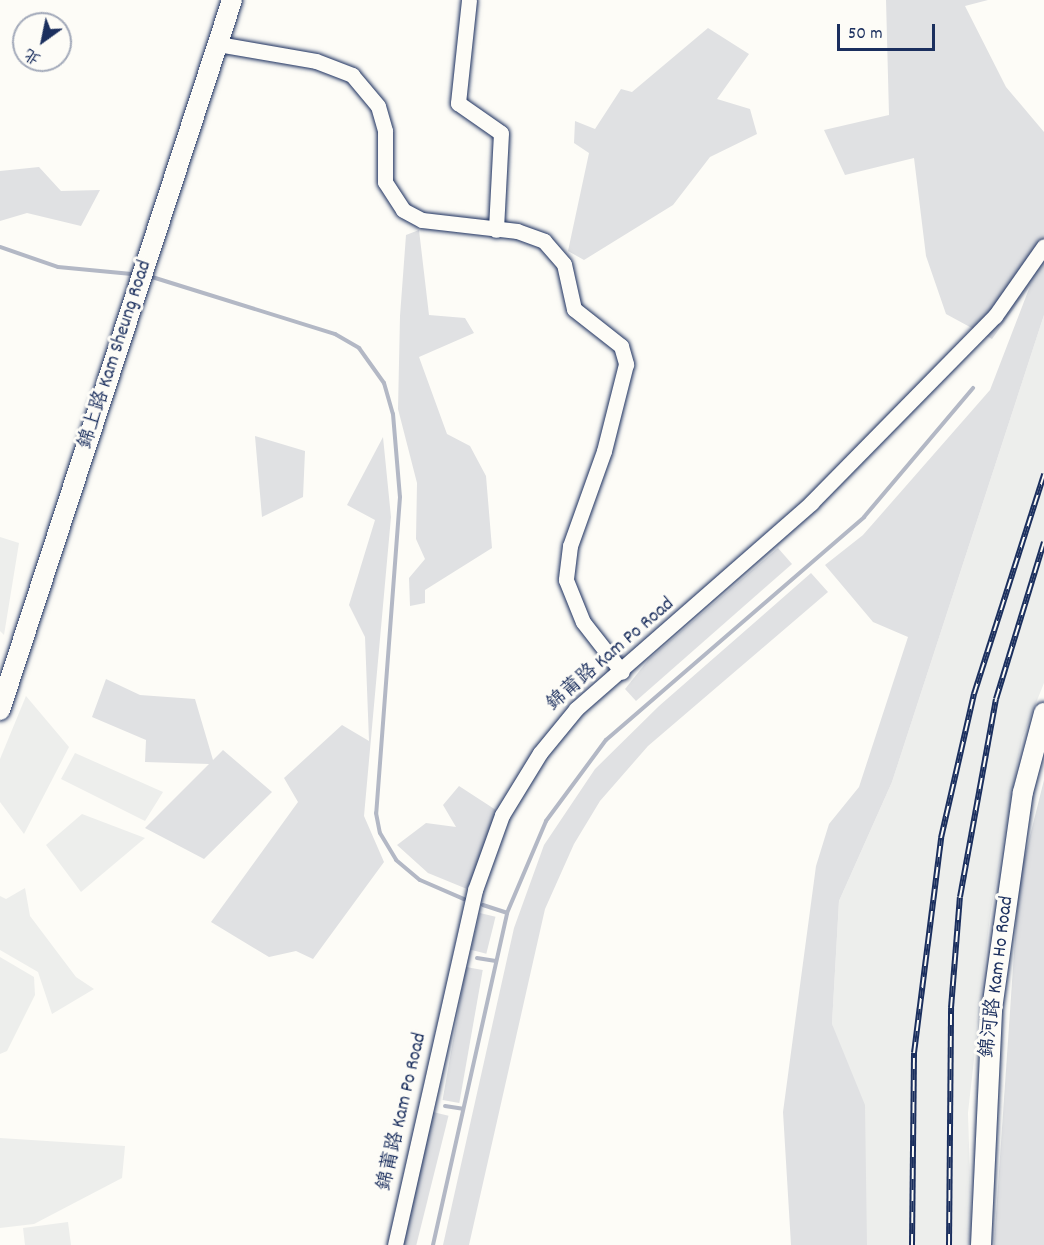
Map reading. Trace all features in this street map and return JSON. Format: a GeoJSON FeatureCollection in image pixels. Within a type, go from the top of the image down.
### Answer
{"type":"FeatureCollection","features":[{"type":"Feature","properties":{"kind":"main road","name":"錦上路 Kam Sheung Road"},"geometry":{"type":"LineString","coordinates":[[0,710],[232,0]]}},
{"type":"Feature","properties":{"kind":"main road","name":"錦河路 Kam Ho Road"},"geometry":{"type":"LineString","coordinates":[[981,1245],[992,1009],[1023,792],[1044,713]]}},
{"type":"Feature","properties":{"kind":"street"},"geometry":{"type":"LineString","coordinates":[[469,0],[458,103],[501,133],[496,230]]}},
{"type":"Feature","properties":{"kind":"street"},"geometry":{"type":"LineString","coordinates":[[218,44],[316,61],[352,75],[365,85],[382,118],[385,182],[394,200],[422,220],[530,234],[553,248],[564,264],[574,309],[616,339],[625,355],[604,451],[570,546],[566,580],[583,622],[622,672]]}},
{"type":"Feature","properties":{"kind":"street","name":"錦莆路 Kam Po Road"},"geometry":{"type":"LineString","coordinates":[[394,1245],[466,923],[490,841],[556,731],[775,538],[972,340],[1018,289],[1044,246]]}},
{"type":"Feature","properties":{"kind":"shaded area"},"geometry":{"type":"Polygon","coordinates":[[[886,0],[988,0],[965,6],[1006,87],[1044,132],[1044,315],[892,782],[839,901],[832,1024],[865,1105],[867,1245],[791,1245],[783,1112],[816,866],[829,824],[859,787],[908,637],[873,622],[825,565],[863,535],[990,390],[1030,286],[992,339],[946,314],[926,256],[914,158],[845,175],[824,130],[889,115],[886,0]]]}},
{"type":"Feature","properties":{"kind":"shaded area"},"geometry":{"type":"Polygon","coordinates":[[[708,28],[749,54],[717,99],[750,109],[757,134],[710,157],[673,205],[584,260],[568,251],[589,153],[574,143],[575,121],[595,129],[621,89],[632,92],[708,28]]]}},
{"type":"Feature","properties":{"kind":"shaded area"},"geometry":{"type":"Polygon","coordinates":[[[39,167],[61,191],[100,190],[81,226],[27,213],[0,221],[0,171],[39,167]]]}},
{"type":"Feature","properties":{"kind":"shaded area"},"geometry":{"type":"Polygon","coordinates":[[[419,230],[429,315],[465,318],[474,333],[419,357],[447,434],[470,446],[486,476],[492,548],[425,590],[425,603],[410,606],[409,578],[425,559],[416,539],[417,483],[398,409],[400,316],[406,235],[419,230]]]}},
{"type":"Feature","properties":{"kind":"shaded area"},"geometry":{"type":"Polygon","coordinates":[[[1044,315],[1044,683],[1022,738],[990,916],[968,1113],[972,1245],[867,1245],[832,1024],[839,901],[892,782],[1044,315]]]}},
{"type":"Feature","properties":{"kind":"shaded area"},"geometry":{"type":"Polygon","coordinates":[[[255,436],[305,451],[303,497],[262,517],[255,436]]]}},
{"type":"Feature","properties":{"kind":"shaded area"},"geometry":{"type":"Polygon","coordinates":[[[383,437],[391,517],[364,816],[384,862],[313,959],[296,951],[269,957],[211,922],[298,802],[284,778],[342,725],[369,741],[365,637],[349,605],[375,520],[347,505],[383,437]]]}},
{"type":"Feature","properties":{"kind":"shaded area"},"geometry":{"type":"Polygon","coordinates":[[[0,537],[19,543],[4,635],[0,631],[0,537]]]}},
{"type":"Feature","properties":{"kind":"shaded area"},"geometry":{"type":"Polygon","coordinates":[[[778,548],[792,564],[636,701],[625,689],[649,659],[778,548]]]}},
{"type":"Feature","properties":{"kind":"shaded area"},"geometry":{"type":"Polygon","coordinates":[[[811,573],[828,592],[648,746],[600,801],[574,844],[545,909],[469,1245],[443,1245],[514,928],[544,845],[595,769],[659,706],[811,573]]]}},
{"type":"Feature","properties":{"kind":"shaded area"},"geometry":{"type":"Polygon","coordinates":[[[106,679],[140,695],[195,699],[213,760],[223,750],[272,792],[204,859],[145,828],[209,764],[145,762],[146,740],[92,717],[106,679]]]}},
{"type":"Feature","properties":{"kind":"shaded area"},"geometry":{"type":"Polygon","coordinates":[[[26,696],[69,747],[24,834],[0,802],[0,759],[26,696]]]}},
{"type":"Feature","properties":{"kind":"shaded area"},"geometry":{"type":"Polygon","coordinates":[[[75,753],[163,792],[145,821],[61,779],[75,753]]]}},
{"type":"Feature","properties":{"kind":"shaded area"},"geometry":{"type":"Polygon","coordinates":[[[1044,780],[1044,1245],[994,1245],[1019,880],[1044,780]]]}},
{"type":"Feature","properties":{"kind":"shaded area"},"geometry":{"type":"Polygon","coordinates":[[[459,786],[499,812],[467,889],[428,873],[397,845],[426,823],[456,827],[443,805],[459,786]]]}},
{"type":"Feature","properties":{"kind":"shaded area"},"geometry":{"type":"Polygon","coordinates":[[[82,814],[145,838],[81,892],[46,845],[82,814]]]}},
{"type":"Feature","properties":{"kind":"shaded area"},"geometry":{"type":"Polygon","coordinates":[[[25,888],[30,916],[76,977],[94,989],[52,1014],[38,972],[0,950],[0,896],[6,899],[25,888]]]}},
{"type":"Feature","properties":{"kind":"shaded area"},"geometry":{"type":"Polygon","coordinates":[[[480,913],[496,917],[486,954],[471,950],[480,913]]]}},
{"type":"Feature","properties":{"kind":"shaded area"},"geometry":{"type":"Polygon","coordinates":[[[0,957],[34,977],[35,995],[7,1051],[0,1054],[0,957]]]}},
{"type":"Feature","properties":{"kind":"shaded area"},"geometry":{"type":"Polygon","coordinates":[[[466,967],[483,970],[459,1103],[443,1100],[466,967]]]}},
{"type":"Feature","properties":{"kind":"shaded area"},"geometry":{"type":"Polygon","coordinates":[[[433,1112],[449,1116],[416,1245],[400,1244],[433,1112]]]}},
{"type":"Feature","properties":{"kind":"shaded area"},"geometry":{"type":"Polygon","coordinates":[[[0,1138],[125,1146],[122,1178],[34,1224],[0,1228],[0,1138]]]}},
{"type":"Feature","properties":{"kind":"shaded area"},"geometry":{"type":"Polygon","coordinates":[[[68,1222],[71,1245],[25,1245],[23,1228],[68,1222]]]}},
{"type":"Feature","properties":{"kind":"waterway"},"geometry":{"type":"LineString","coordinates":[[0,247],[58,267],[132,274]]}},
{"type":"Feature","properties":{"kind":"waterway"},"geometry":{"type":"LineString","coordinates":[[152,277],[335,334],[359,348],[384,383],[393,414],[400,497],[376,813],[380,833],[396,860],[420,880],[464,899]]}},
{"type":"Feature","properties":{"kind":"waterway"},"geometry":{"type":"LineString","coordinates":[[433,1245],[507,913],[546,821],[606,740],[864,517],[973,388]]}},
{"type":"Feature","properties":{"kind":"waterway"},"geometry":{"type":"LineString","coordinates":[[483,905],[507,913]]}},
{"type":"Feature","properties":{"kind":"waterway"},"geometry":{"type":"LineString","coordinates":[[477,958],[496,961]]}},
{"type":"Feature","properties":{"kind":"waterway"},"geometry":{"type":"LineString","coordinates":[[445,1106],[463,1109]]}},
{"type":"Feature","properties":{"kind":"railway"},"geometry":{"type":"LineString","coordinates":[[912,1245],[914,1053],[941,838],[974,694],[1044,474]]}},
{"type":"Feature","properties":{"kind":"railway"},"geometry":{"type":"LineString","coordinates":[[949,1245],[951,1008],[960,897],[996,699],[1044,542]]}}]}
